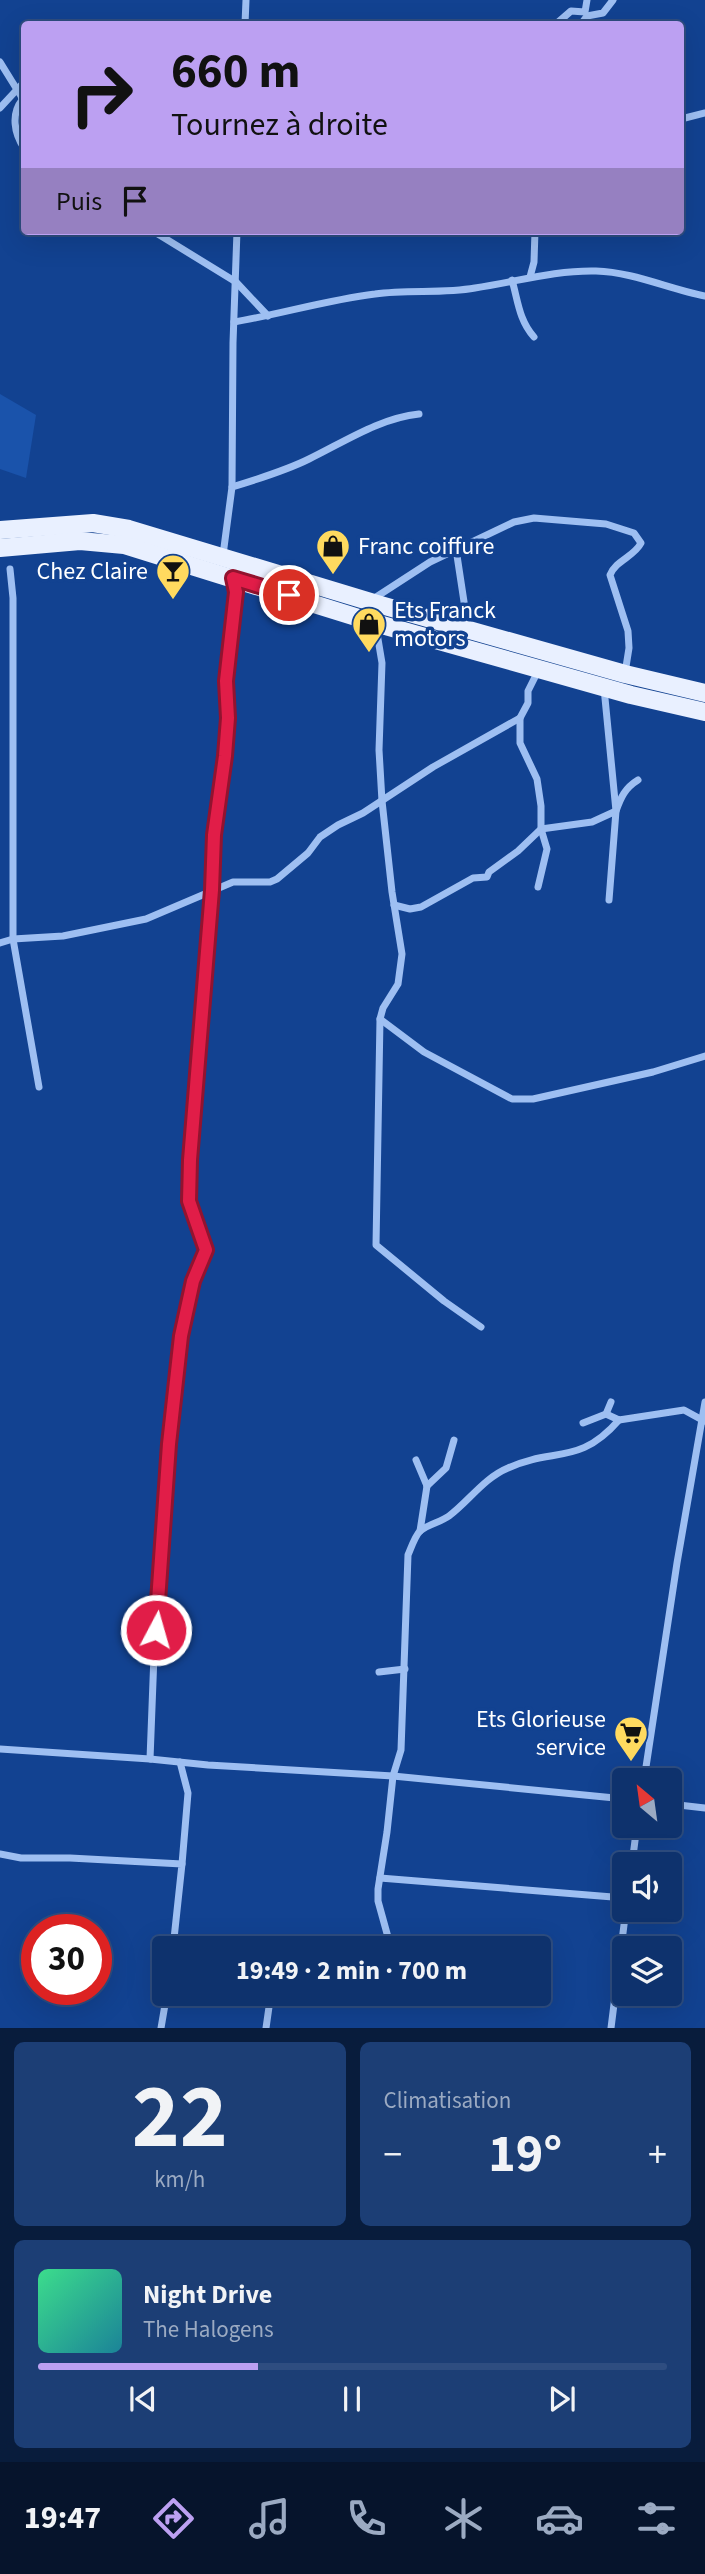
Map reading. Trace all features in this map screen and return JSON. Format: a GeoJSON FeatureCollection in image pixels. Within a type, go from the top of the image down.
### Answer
{"type":"FeatureCollection","features":[{"type":"Feature","properties":{"kind":"main road"},"geometry":{"type":"LineString","coordinates":[[0,530],[93,523],[129,529],[625,674],[705,693]]}},
{"type":"Feature","properties":{"kind":"main road"},"geometry":{"type":"LineString","coordinates":[[0,548],[80,541],[124,545],[375,622],[604,687],[705,712]]}},
{"type":"Feature","properties":{"kind":"street"},"geometry":{"type":"LineString","coordinates":[[245,21],[246,0]]}},
{"type":"Feature","properties":{"kind":"street"},"geometry":{"type":"LineString","coordinates":[[582,21],[587,0]]}},
{"type":"Feature","properties":{"kind":"street"},"geometry":{"type":"LineString","coordinates":[[559,21],[571,11],[603,13],[613,0]]}},
{"type":"Feature","properties":{"kind":"street"},"geometry":{"type":"LineString","coordinates":[[0,62],[21,98]]}},
{"type":"Feature","properties":{"kind":"street"},"geometry":{"type":"LineString","coordinates":[[0,108],[21,85]]}},
{"type":"Feature","properties":{"kind":"street"},"geometry":{"type":"LineString","coordinates":[[21,101],[15,109],[15,122],[21,143]]}},
{"type":"Feature","properties":{"kind":"street"},"geometry":{"type":"LineString","coordinates":[[684,118],[705,113]]}},
{"type":"Feature","properties":{"kind":"street"},"geometry":{"type":"LineString","coordinates":[[160,235],[236,282],[268,316]]}},
{"type":"Feature","properties":{"kind":"street"},"geometry":{"type":"LineString","coordinates":[[223,557],[232,487],[237,235]]}},
{"type":"Feature","properties":{"kind":"street"},"geometry":{"type":"LineString","coordinates":[[530,276],[534,262],[535,235]]}},
{"type":"Feature","properties":{"kind":"street"},"geometry":{"type":"LineString","coordinates":[[234,322],[372,294],[407,290],[453,291],[561,272],[597,271],[620,274],[705,296]]}},
{"type":"Feature","properties":{"kind":"street"},"geometry":{"type":"LineString","coordinates":[[512,280],[519,312],[526,328],[534,337]]}},
{"type":"Feature","properties":{"kind":"street"},"geometry":{"type":"LineString","coordinates":[[232,487],[307,460],[405,415],[419,414]]}},
{"type":"Feature","properties":{"kind":"street"},"geometry":{"type":"LineString","coordinates":[[370,601],[430,562],[497,529],[534,518],[606,524],[634,533],[641,543],[638,550],[614,566],[610,575],[628,631],[629,648],[625,674]]}},
{"type":"Feature","properties":{"kind":"street"},"geometry":{"type":"LineString","coordinates":[[456,549],[468,629]]}},
{"type":"Feature","properties":{"kind":"street"},"geometry":{"type":"LineString","coordinates":[[10,569],[13,598],[13,939],[39,1087]]}},
{"type":"Feature","properties":{"kind":"street"},"geometry":{"type":"LineString","coordinates":[[150,1759],[154,1655],[169,1444],[181,1336],[193,1281],[206,1250],[189,1201],[214,835],[228,718],[226,681],[236,592],[233,578]]}},
{"type":"Feature","properties":{"kind":"street"},"geometry":{"type":"LineString","coordinates":[[375,622],[382,663],[379,750],[382,801],[400,935],[401,969],[398,984],[383,1008],[380,1019],[376,1245],[444,1301],[481,1327]]}},
{"type":"Feature","properties":{"kind":"street"},"geometry":{"type":"LineString","coordinates":[[538,887],[547,849],[541,829],[537,779],[520,743],[520,718],[528,703],[528,691],[539,669]]}},
{"type":"Feature","properties":{"kind":"street"},"geometry":{"type":"LineString","coordinates":[[604,687],[616,811],[609,900]]}},
{"type":"Feature","properties":{"kind":"street"},"geometry":{"type":"LineString","coordinates":[[0,943],[13,939],[63,936],[146,919],[233,881],[270,882],[277,879],[308,853],[320,837],[433,767],[520,718]]}},
{"type":"Feature","properties":{"kind":"street"},"geometry":{"type":"LineString","coordinates":[[394,905],[410,909],[421,907],[473,878],[487,877],[489,872],[518,851],[541,829],[592,822],[616,811],[621,795],[638,779]]}},
{"type":"Feature","properties":{"kind":"street"},"geometry":{"type":"LineString","coordinates":[[380,1019],[424,1052],[512,1098],[533,1099],[653,1072],[705,1056]]}},
{"type":"Feature","properties":{"kind":"street"},"geometry":{"type":"LineString","coordinates":[[583,1423],[606,1414],[611,1402]]}},
{"type":"Feature","properties":{"kind":"street"},"geometry":{"type":"LineString","coordinates":[[646,1768],[705,1402]]}},
{"type":"Feature","properties":{"kind":"street"},"geometry":{"type":"LineString","coordinates":[[606,1414],[619,1420],[684,1410],[703,1421]]}},
{"type":"Feature","properties":{"kind":"street"},"geometry":{"type":"LineString","coordinates":[[420,1531],[447,1517],[481,1486],[506,1468],[536,1458],[554,1457],[591,1446],[619,1420]]}},
{"type":"Feature","properties":{"kind":"street"},"geometry":{"type":"LineString","coordinates":[[428,1486],[446,1468],[454,1440]]}},
{"type":"Feature","properties":{"kind":"street"},"geometry":{"type":"LineString","coordinates":[[388,1936],[378,1901],[393,1776],[401,1750],[408,1555],[420,1531],[428,1486],[416,1460]]}},
{"type":"Feature","properties":{"kind":"street"},"geometry":{"type":"LineString","coordinates":[[379,1672],[405,1670]]}},
{"type":"Feature","properties":{"kind":"street"},"geometry":{"type":"LineString","coordinates":[[0,1749],[393,1776],[612,1797]]}},
{"type":"Feature","properties":{"kind":"street"},"geometry":{"type":"LineString","coordinates":[[174,1936],[188,1793],[180,1762]]}},
{"type":"Feature","properties":{"kind":"street"},"geometry":{"type":"LineString","coordinates":[[682,1805],[705,1808]]}},
{"type":"Feature","properties":{"kind":"street"},"geometry":{"type":"LineString","coordinates":[[0,1854],[21,1858],[182,1864]]}},
{"type":"Feature","properties":{"kind":"street"},"geometry":{"type":"LineString","coordinates":[[380,1878],[612,1897]]}},
{"type":"Feature","properties":{"kind":"street"},"geometry":{"type":"LineString","coordinates":[[611,2028],[623,1922]]}},
{"type":"Feature","properties":{"kind":"street"},"geometry":{"type":"LineString","coordinates":[[161,2028],[165,2006]]}},
{"type":"Feature","properties":{"kind":"street"},"geometry":{"type":"LineString","coordinates":[[267,2028],[270,2006]]}},
{"type":"Feature","properties":{"kind":"shaded area"},"geometry":{"type":"Polygon","coordinates":[[[0,394],[36,415],[26,478],[0,469],[0,394]]]}},
{"type":"Feature","properties":{"kind":"place","name":"Franc coiffure"},"geometry":{"type":"Point","coordinates":[333,576]}},
{"type":"Feature","properties":{"kind":"place","name":"Chez Claire"},"geometry":{"type":"Point","coordinates":[173,601]}},
{"type":"Feature","properties":{"kind":"place","name":"Ets Franck motors"},"geometry":{"type":"Point","coordinates":[369,654]}},
{"type":"Feature","properties":{"kind":"place","name":"Ets Glorieuse service"},"geometry":{"type":"Point","coordinates":[631,1763]}},
{"type":"Feature","properties":{"kind":"route"},"geometry":{"type":"LineString","coordinates":[[156,1630],[169,1444],[181,1336],[193,1281],[206,1250],[189,1201],[190,1160],[214,835],[228,718],[226,681],[236,592],[233,578],[289,595]]}}]}
